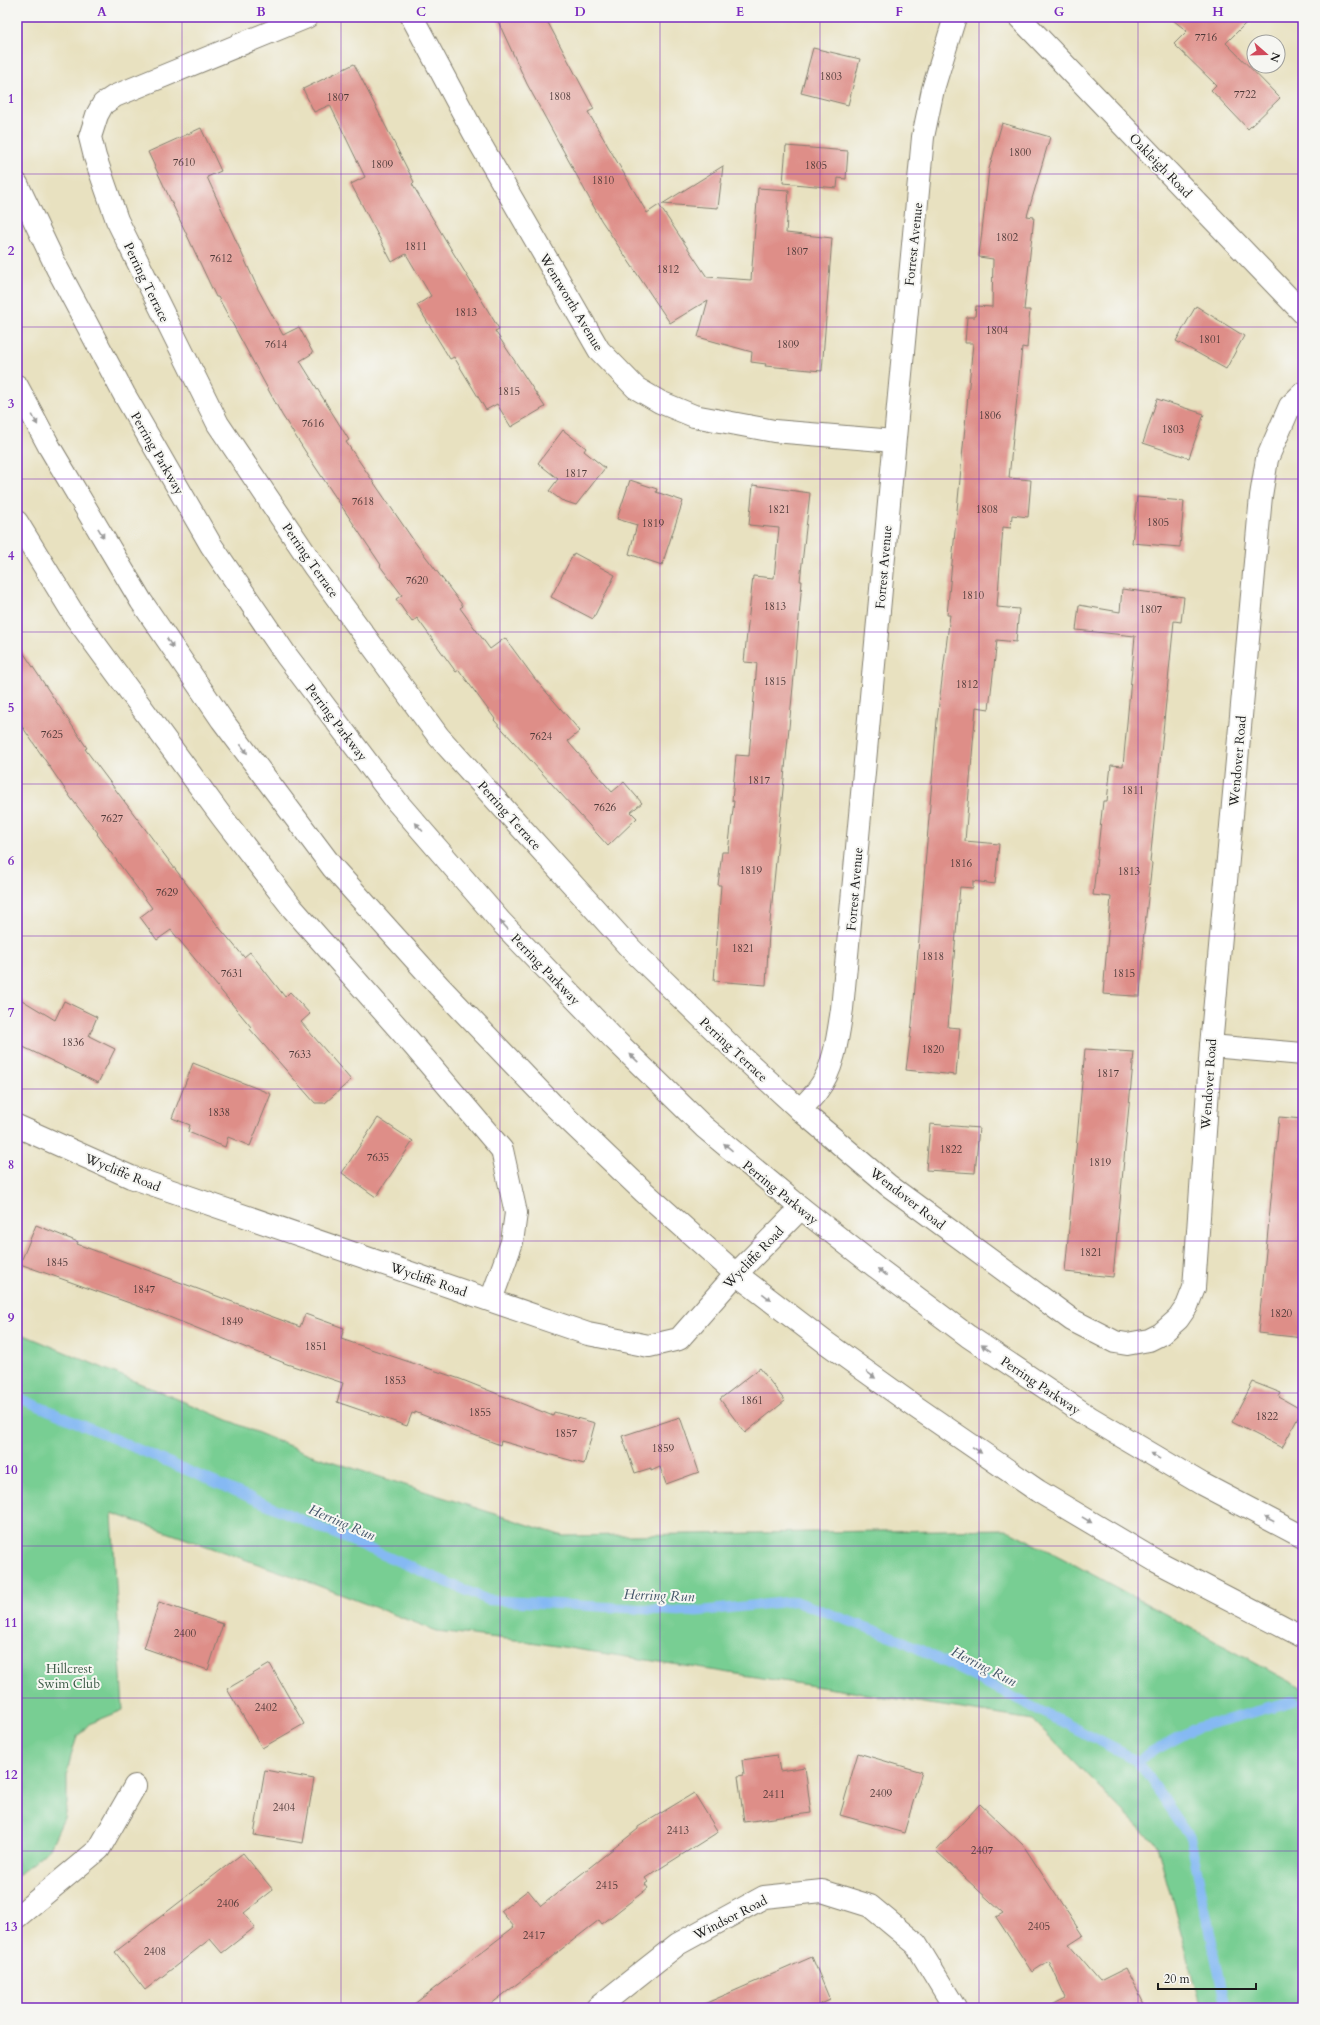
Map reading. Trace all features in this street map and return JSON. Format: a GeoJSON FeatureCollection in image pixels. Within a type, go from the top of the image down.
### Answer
{"type":"FeatureCollection","features":[{"type":"Feature","properties":{"kind":"street","name":"Perring Terrace"},"geometry":{"type":"LineString","coordinates":[[307,17],[115,96],[103,104],[97,115],[90,137],[117,220],[218,424],[315,568],[439,737],[631,949],[800,1110]]}},
{"type":"Feature","properties":{"kind":"street","name":"Wentworth Avenue"},"geometry":{"type":"LineString","coordinates":[[412,17],[474,133],[599,350],[636,388],[660,402],[694,416],[774,431],[894,441]]}},
{"type":"Feature","properties":{"kind":"street","name":"Forrest Avenue"},"geometry":{"type":"LineString","coordinates":[[800,1110],[818,1090],[828,1072],[838,1034],[842,1009],[923,137],[933,90],[955,17]]}},
{"type":"Feature","properties":{"kind":"street","name":"Oakleigh Road"},"geometry":{"type":"LineString","coordinates":[[1019,17],[1303,312]]}},
{"type":"Feature","properties":{"kind":"street","name":"Perring Parkway"},"geometry":{"type":"LineString","coordinates":[[17,184],[57,268],[124,394],[211,545],[286,654],[393,796],[501,922],[615,1040],[704,1127],[801,1208],[968,1336],[1089,1417],[1202,1484],[1303,1537]]}},
{"type":"Feature","properties":{"kind":"street"},"geometry":{"type":"LineString","coordinates":[[17,386],[50,448],[141,601],[222,720],[333,868],[439,986],[553,1105],[644,1192],[736,1274],[825,1342],[910,1403],[1038,1491],[1156,1560],[1303,1637]]}},
{"type":"Feature","properties":{"kind":"street","name":"Wendover Road"},"geometry":{"type":"LineString","coordinates":[[800,1110],[888,1185],[1072,1320],[1115,1342],[1127,1344],[1149,1340],[1161,1334],[1178,1319],[1187,1306],[1194,1288],[1211,1046],[1261,496],[1267,458],[1290,406],[1303,393]]}},
{"type":"Feature","properties":{"kind":"street"},"geometry":{"type":"LineString","coordinates":[[17,522],[76,618],[218,811],[293,909],[414,1046],[502,1150],[516,1213],[512,1242],[491,1300]]}},
{"type":"Feature","properties":{"kind":"street"},"geometry":{"type":"LineString","coordinates":[[1211,1046],[1303,1054]]}},
{"type":"Feature","properties":{"kind":"street","name":"Wycliffe Road"},"geometry":{"type":"LineString","coordinates":[[17,1126],[131,1177],[588,1334],[649,1346],[679,1339],[736,1274],[801,1208]]}},
{"type":"Feature","properties":{"kind":"street"},"geometry":{"type":"LineString","coordinates":[[17,1917],[100,1850],[136,1786]]}},
{"type":"Feature","properties":{"kind":"street","name":"Windsor Road"},"geometry":{"type":"LineString","coordinates":[[597,2008],[678,1944],[764,1897],[822,1891],[870,1906],[916,1944],[954,2008]]}},
{"type":"Feature","properties":{"kind":"green space","name":"Hillcrest Swim Club"},"geometry":{"type":"Polygon","coordinates":[[[17,1332],[309,1454],[563,1536],[1006,1529],[1064,1559],[1303,1689],[1303,2008],[1202,2008],[1157,1846],[1033,1720],[524,1641],[437,1631],[298,1578],[112,1513],[123,1710],[89,1724],[77,1737],[71,1755],[67,1775],[67,1804],[64,1818],[50,1848],[17,1876],[17,1332]]]}},
{"type":"Feature","properties":{"kind":"building"},"geometry":{"type":"Polygon","coordinates":[[[496,17],[545,17],[594,109],[588,112],[647,213],[659,205],[707,277],[751,280],[758,188],[789,190],[786,233],[832,238],[822,371],[765,366],[766,364],[751,362],[752,352],[698,337],[708,300],[670,323],[601,220],[527,84],[496,17]]]}},
{"type":"Feature","properties":{"kind":"building"},"geometry":{"type":"Polygon","coordinates":[[[1169,17],[1252,17],[1226,43],[1246,63],[1246,74],[1256,74],[1280,98],[1248,129],[1211,90],[1216,85],[1174,44],[1187,31],[1169,17]]]}},
{"type":"Feature","properties":{"kind":"building"},"geometry":{"type":"Polygon","coordinates":[[[813,48],[860,59],[848,105],[801,93],[813,48]]]}},
{"type":"Feature","properties":{"kind":"building"},"geometry":{"type":"Polygon","coordinates":[[[354,64],[414,182],[412,184],[499,329],[495,331],[545,407],[511,427],[497,404],[486,410],[454,357],[450,359],[417,305],[431,296],[406,254],[392,262],[351,184],[365,177],[330,105],[314,112],[303,89],[354,64]]]}},
{"type":"Feature","properties":{"kind":"building"},"geometry":{"type":"Polygon","coordinates":[[[1002,123],[1050,137],[1027,216],[1034,217],[1024,310],[1030,310],[1027,348],[1022,347],[1009,478],[1031,480],[1028,517],[1012,515],[1011,528],[1003,527],[997,607],[1019,609],[1016,642],[997,640],[989,709],[976,707],[965,841],[999,844],[995,884],[973,881],[973,888],[960,887],[948,1027],[960,1028],[956,1075],[906,1070],[912,1024],[937,720],[950,615],[947,615],[973,343],[965,343],[967,317],[975,317],[976,306],[992,307],[993,259],[979,257],[989,169],[1002,123]]]}},
{"type":"Feature","properties":{"kind":"building"},"geometry":{"type":"Polygon","coordinates":[[[201,128],[221,171],[207,177],[258,289],[283,335],[299,327],[313,353],[300,361],[349,440],[346,442],[414,541],[463,606],[460,608],[490,649],[505,638],[535,679],[580,731],[568,741],[570,744],[612,792],[624,782],[642,803],[631,812],[637,818],[608,846],[494,720],[495,719],[459,670],[456,672],[417,618],[412,622],[396,599],[402,595],[380,566],[381,565],[282,415],[218,297],[216,297],[148,152],[201,128]]]}},
{"type":"Feature","properties":{"kind":"building"},"geometry":{"type":"Polygon","coordinates":[[[786,146],[848,151],[846,179],[838,178],[837,188],[783,183],[786,146]]]}},
{"type":"Feature","properties":{"kind":"building"},"geometry":{"type":"Polygon","coordinates":[[[723,166],[718,208],[662,204],[723,166]]]}},
{"type":"Feature","properties":{"kind":"building"},"geometry":{"type":"Polygon","coordinates":[[[1196,306],[1244,336],[1226,369],[1176,341],[1196,306]]]}},
{"type":"Feature","properties":{"kind":"building"},"geometry":{"type":"Polygon","coordinates":[[[1157,399],[1204,414],[1189,458],[1143,443],[1157,399]]]}},
{"type":"Feature","properties":{"kind":"building"},"geometry":{"type":"Polygon","coordinates":[[[563,430],[586,448],[584,451],[605,468],[576,505],[561,500],[549,491],[558,479],[538,463],[563,430]]]}},
{"type":"Feature","properties":{"kind":"building"},"geometry":{"type":"Polygon","coordinates":[[[630,480],[657,489],[656,492],[683,501],[662,565],[629,554],[637,525],[617,519],[630,480]]]}},
{"type":"Feature","properties":{"kind":"building"},"geometry":{"type":"Polygon","coordinates":[[[753,485],[810,493],[800,581],[802,581],[795,666],[769,933],[766,985],[714,981],[721,885],[718,885],[722,852],[728,852],[734,801],[732,801],[736,755],[749,756],[757,663],[744,662],[753,576],[774,578],[779,528],[749,525],[753,485]]]}},
{"type":"Feature","properties":{"kind":"building"},"geometry":{"type":"Polygon","coordinates":[[[1137,497],[1184,501],[1180,547],[1132,543],[1137,497]]]}},
{"type":"Feature","properties":{"kind":"building"},"geometry":{"type":"Polygon","coordinates":[[[574,553],[615,575],[593,619],[551,597],[574,553]]]}},
{"type":"Feature","properties":{"kind":"building"},"geometry":{"type":"Polygon","coordinates":[[[1122,589],[1184,597],[1181,622],[1174,621],[1150,862],[1152,863],[1143,942],[1140,996],[1103,994],[1111,897],[1093,895],[1103,801],[1107,801],[1111,765],[1123,766],[1135,636],[1076,630],[1079,605],[1120,612],[1122,589]]]}},
{"type":"Feature","properties":{"kind":"building"},"geometry":{"type":"Polygon","coordinates":[[[17,643],[87,748],[85,749],[218,926],[244,957],[250,952],[285,997],[290,992],[310,1014],[301,1022],[351,1080],[325,1103],[315,1103],[249,1028],[251,1027],[171,930],[157,940],[140,917],[152,908],[71,798],[17,719],[17,643]]]}},
{"type":"Feature","properties":{"kind":"building"},"geometry":{"type":"Polygon","coordinates":[[[17,997],[55,1020],[64,1001],[97,1017],[89,1036],[115,1049],[98,1083],[17,1044],[17,997]]]}},
{"type":"Feature","properties":{"kind":"building"},"geometry":{"type":"Polygon","coordinates":[[[1085,1049],[1134,1052],[1113,1277],[1065,1272],[1085,1049]]]}},
{"type":"Feature","properties":{"kind":"building"},"geometry":{"type":"Polygon","coordinates":[[[193,1063],[271,1094],[250,1146],[228,1137],[225,1147],[188,1132],[190,1125],[172,1118],[193,1063]]]}},
{"type":"Feature","properties":{"kind":"building"},"geometry":{"type":"Polygon","coordinates":[[[1279,1117],[1303,1119],[1303,1338],[1258,1333],[1279,1117]]]}},
{"type":"Feature","properties":{"kind":"building"},"geometry":{"type":"Polygon","coordinates":[[[378,1118],[413,1141],[376,1197],[342,1173],[378,1118]]]}},
{"type":"Feature","properties":{"kind":"building"},"geometry":{"type":"Polygon","coordinates":[[[930,1124],[979,1128],[975,1173],[926,1170],[930,1124]]]}},
{"type":"Feature","properties":{"kind":"building"},"geometry":{"type":"Polygon","coordinates":[[[36,1225],[78,1242],[77,1244],[300,1327],[305,1314],[344,1328],[341,1339],[460,1379],[553,1416],[554,1412],[595,1423],[584,1464],[501,1441],[500,1445],[415,1412],[415,1414],[412,1413],[407,1426],[337,1402],[343,1383],[287,1364],[169,1317],[20,1264],[36,1225]]]}},
{"type":"Feature","properties":{"kind":"building"},"geometry":{"type":"Polygon","coordinates":[[[760,1368],[785,1401],[745,1433],[720,1399],[760,1368]]]}},
{"type":"Feature","properties":{"kind":"building"},"geometry":{"type":"Polygon","coordinates":[[[1253,1382],[1281,1393],[1279,1397],[1302,1410],[1282,1448],[1232,1422],[1253,1382]]]}},
{"type":"Feature","properties":{"kind":"building"},"geometry":{"type":"Polygon","coordinates":[[[680,1417],[699,1472],[666,1484],[660,1467],[651,1471],[651,1468],[635,1473],[622,1436],[680,1417]]]}},
{"type":"Feature","properties":{"kind":"building"},"geometry":{"type":"Polygon","coordinates":[[[159,1602],[223,1624],[208,1670],[144,1648],[159,1602]]]}},
{"type":"Feature","properties":{"kind":"building"},"geometry":{"type":"Polygon","coordinates":[[[270,1664],[304,1724],[262,1748],[227,1689],[270,1664]]]}},
{"type":"Feature","properties":{"kind":"building"},"geometry":{"type":"Polygon","coordinates":[[[858,1753],[922,1772],[904,1833],[840,1815],[858,1753]]]}},
{"type":"Feature","properties":{"kind":"building"},"geometry":{"type":"Polygon","coordinates":[[[777,1755],[780,1771],[805,1767],[811,1813],[744,1822],[738,1776],[744,1775],[742,1760],[777,1755]]]}},
{"type":"Feature","properties":{"kind":"building"},"geometry":{"type":"Polygon","coordinates":[[[265,1770],[314,1779],[303,1843],[254,1835],[265,1770]]]}},
{"type":"Feature","properties":{"kind":"building"},"geometry":{"type":"Polygon","coordinates":[[[694,1793],[718,1832],[645,1878],[648,1882],[645,1884],[648,1888],[602,1924],[599,1920],[486,2008],[409,2008],[514,1927],[501,1911],[528,1890],[541,1906],[638,1829],[638,1827],[694,1793]]]}},
{"type":"Feature","properties":{"kind":"building"},"geometry":{"type":"Polygon","coordinates":[[[980,1804],[1023,1845],[1083,1936],[1069,1945],[1100,1981],[1126,1968],[1146,2008],[1046,2008],[1066,1998],[1049,1961],[1032,1972],[996,1917],[1003,1913],[936,1851],[980,1804]]]}},
{"type":"Feature","properties":{"kind":"building"},"geometry":{"type":"Polygon","coordinates":[[[243,1853],[273,1890],[244,1913],[255,1927],[222,1953],[210,1939],[145,1990],[115,1952],[243,1853]]]}},
{"type":"Feature","properties":{"kind":"building"},"geometry":{"type":"Polygon","coordinates":[[[812,1957],[830,2000],[812,2008],[695,2008],[812,1957]]]}},
{"type":"Feature","properties":{"kind":"waterway","name":"Herring Run"},"geometry":{"type":"LineString","coordinates":[[17,1397],[488,1600],[691,1612],[795,1601],[901,1640],[1137,1760],[1190,1837],[1226,2008]]}},
{"type":"Feature","properties":{"kind":"waterway","name":"Herring Run"},"geometry":{"type":"LineString","coordinates":[[1137,1760],[1196,1728],[1294,1701]]}}]}
